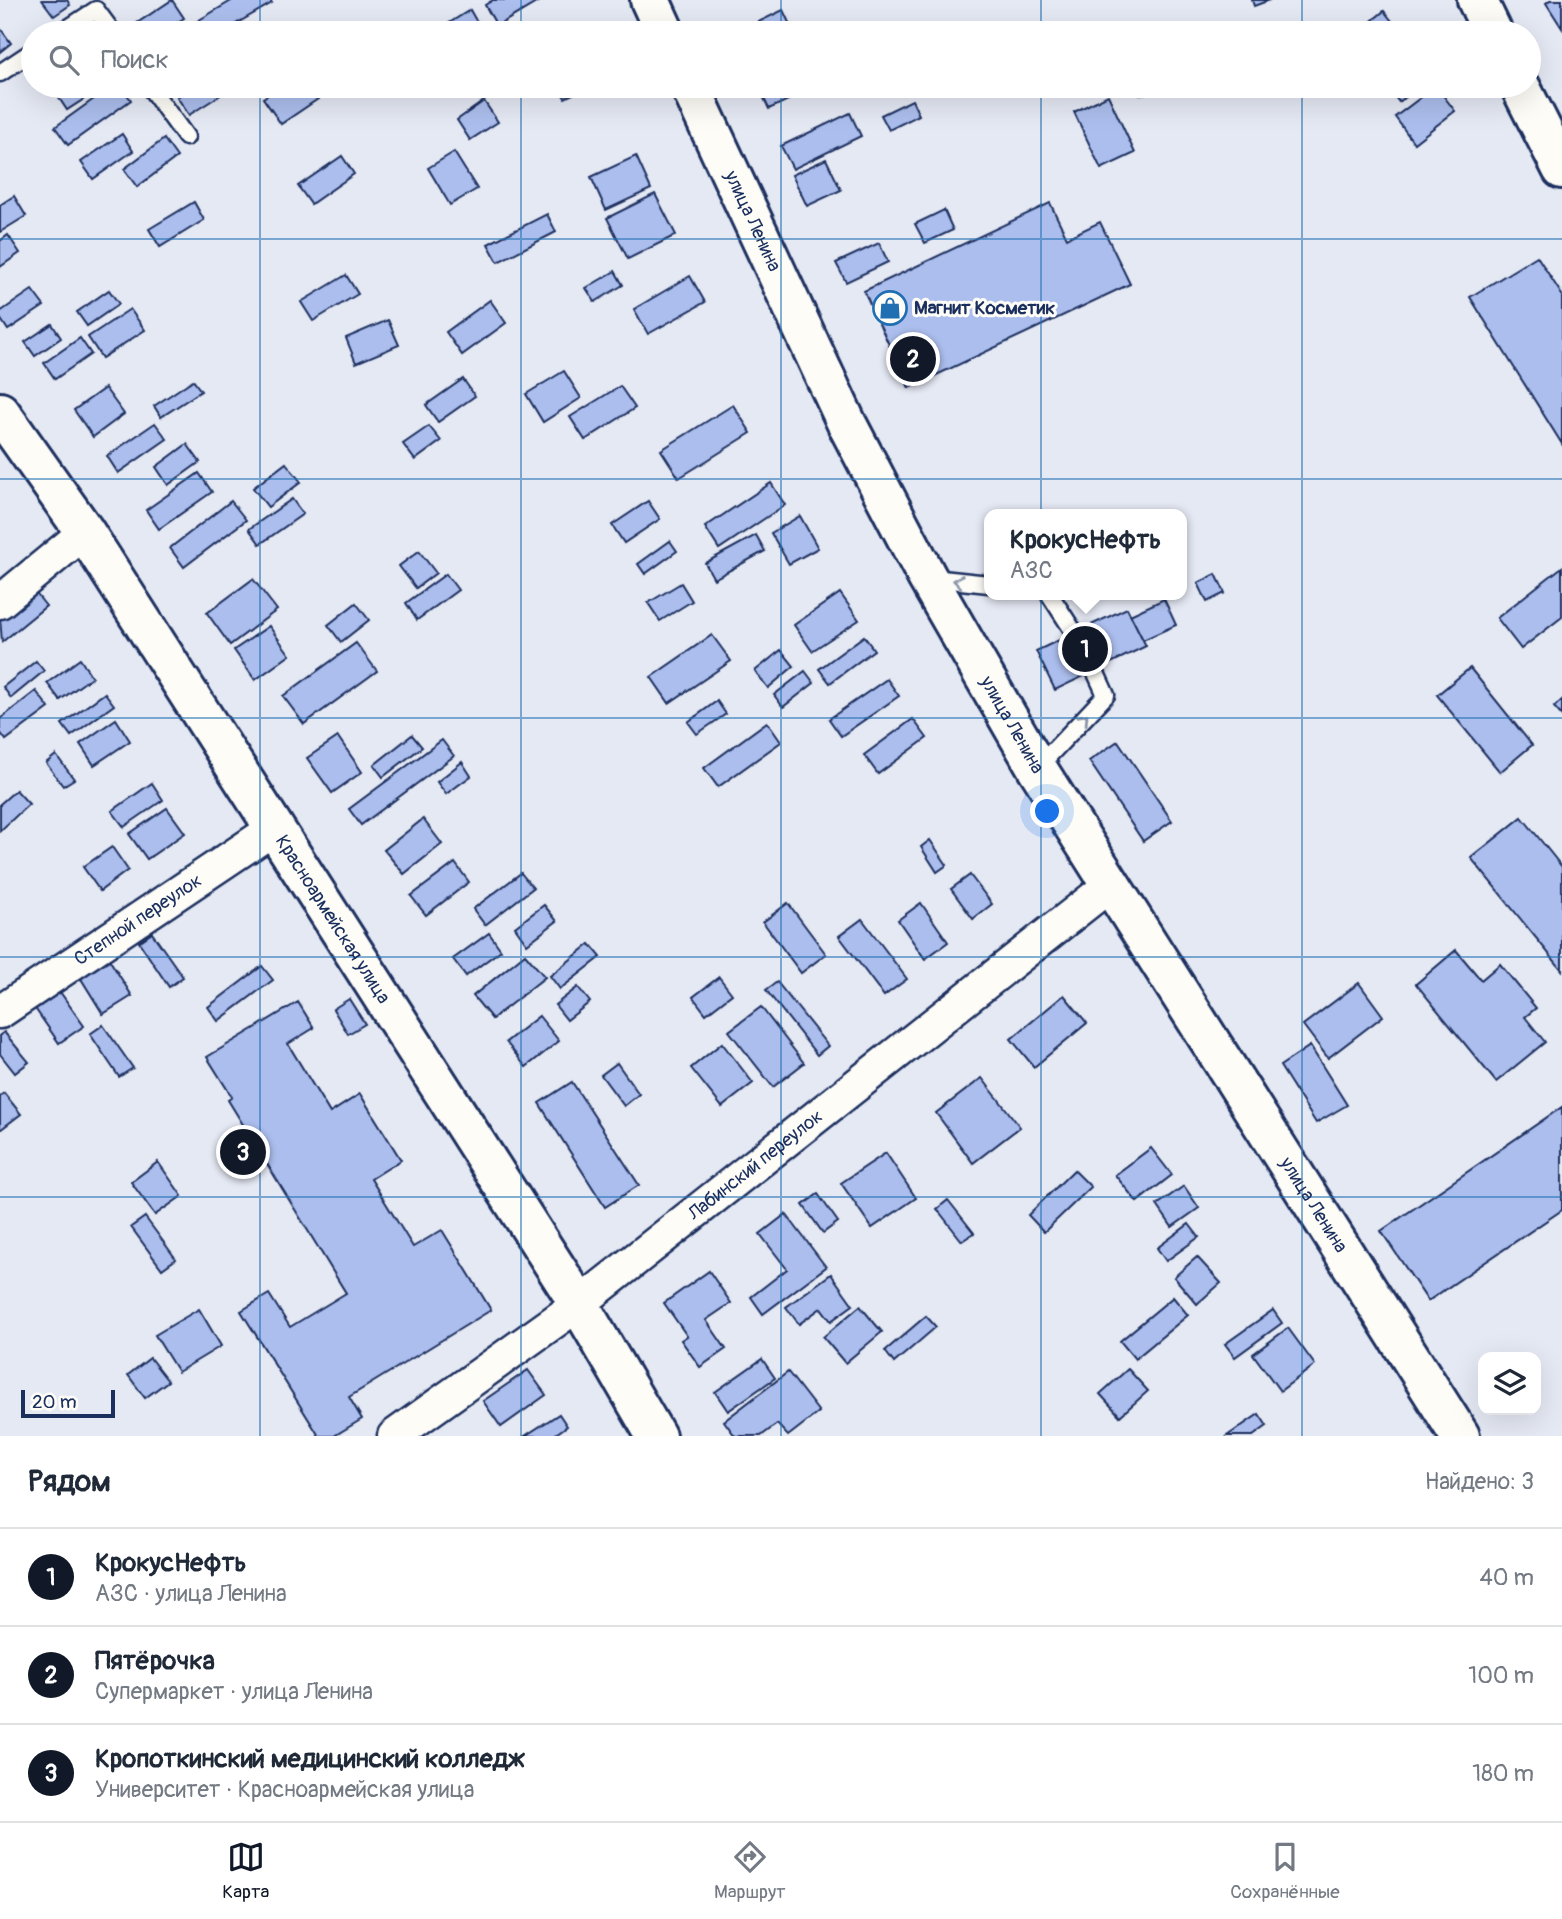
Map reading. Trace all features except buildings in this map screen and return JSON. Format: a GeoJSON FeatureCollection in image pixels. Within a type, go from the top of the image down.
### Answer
{"type":"FeatureCollection","features":[{"type":"Feature","properties":{"kind":"main road"},"geometry":{"type":"LineString","coordinates":[[650,0],[660,21]]}},
{"type":"Feature","properties":{"kind":"main road"},"geometry":{"type":"LineString","coordinates":[[1477,0],[1487,21]]}},
{"type":"Feature","properties":{"kind":"main road","name":"улица Ленина"},"geometry":{"type":"LineString","coordinates":[[696,98],[847,424],[928,577],[1037,768],[1460,1436]]}},
{"type":"Feature","properties":{"kind":"main road"},"geometry":{"type":"LineString","coordinates":[[1526,98],[1562,169]]}},
{"type":"Feature","properties":{"kind":"main road","name":"Красноармейская улица"},"geometry":{"type":"LineString","coordinates":[[0,412],[86,532],[579,1304],[656,1436]]}},
{"type":"Feature","properties":{"kind":"street"},"geometry":{"type":"LineString","coordinates":[[0,602],[86,532]]}},
{"type":"Feature","properties":{"kind":"street","name":"Степной переулок"},"geometry":{"type":"LineString","coordinates":[[0,1012],[275,828]]}},
{"type":"Feature","properties":{"kind":"street","name":"Лабинский переулок"},"geometry":{"type":"LineString","coordinates":[[394,1436],[579,1304],[1110,885]]}},
{"type":"Feature","properties":{"kind":"lane"},"geometry":{"type":"LineString","coordinates":[[79,21],[96,10],[104,21]]}},
{"type":"Feature","properties":{"kind":"lane"},"geometry":{"type":"LineString","coordinates":[[0,73],[21,59]]}},
{"type":"Feature","properties":{"kind":"lane"},"geometry":{"type":"LineString","coordinates":[[158,98],[186,137]]}},
{"type":"Feature","properties":{"kind":"lane"},"geometry":{"type":"LineString","coordinates":[[928,577],[984,583]]}},
{"type":"Feature","properties":{"kind":"lane"},"geometry":{"type":"LineString","coordinates":[[1037,768],[1106,695],[1084,649],[1053,600]]}},
{"type":"Feature","properties":{"kind":"place","name":"Магнит Косметик"},"geometry":{"type":"Point","coordinates":[890,308]}},
{"type":"Feature","properties":{"kind":"place","name":"Пятёрочка"},"geometry":{"type":"Point","coordinates":[913,359]}},
{"type":"Feature","properties":{"kind":"place","name":"КрокусНефть"},"geometry":{"type":"Point","coordinates":[1085,649]}},
{"type":"Feature","properties":{"kind":"place","name":"Кропоткинский медицинский колледж"},"geometry":{"type":"Point","coordinates":[243,1152]}}]}
